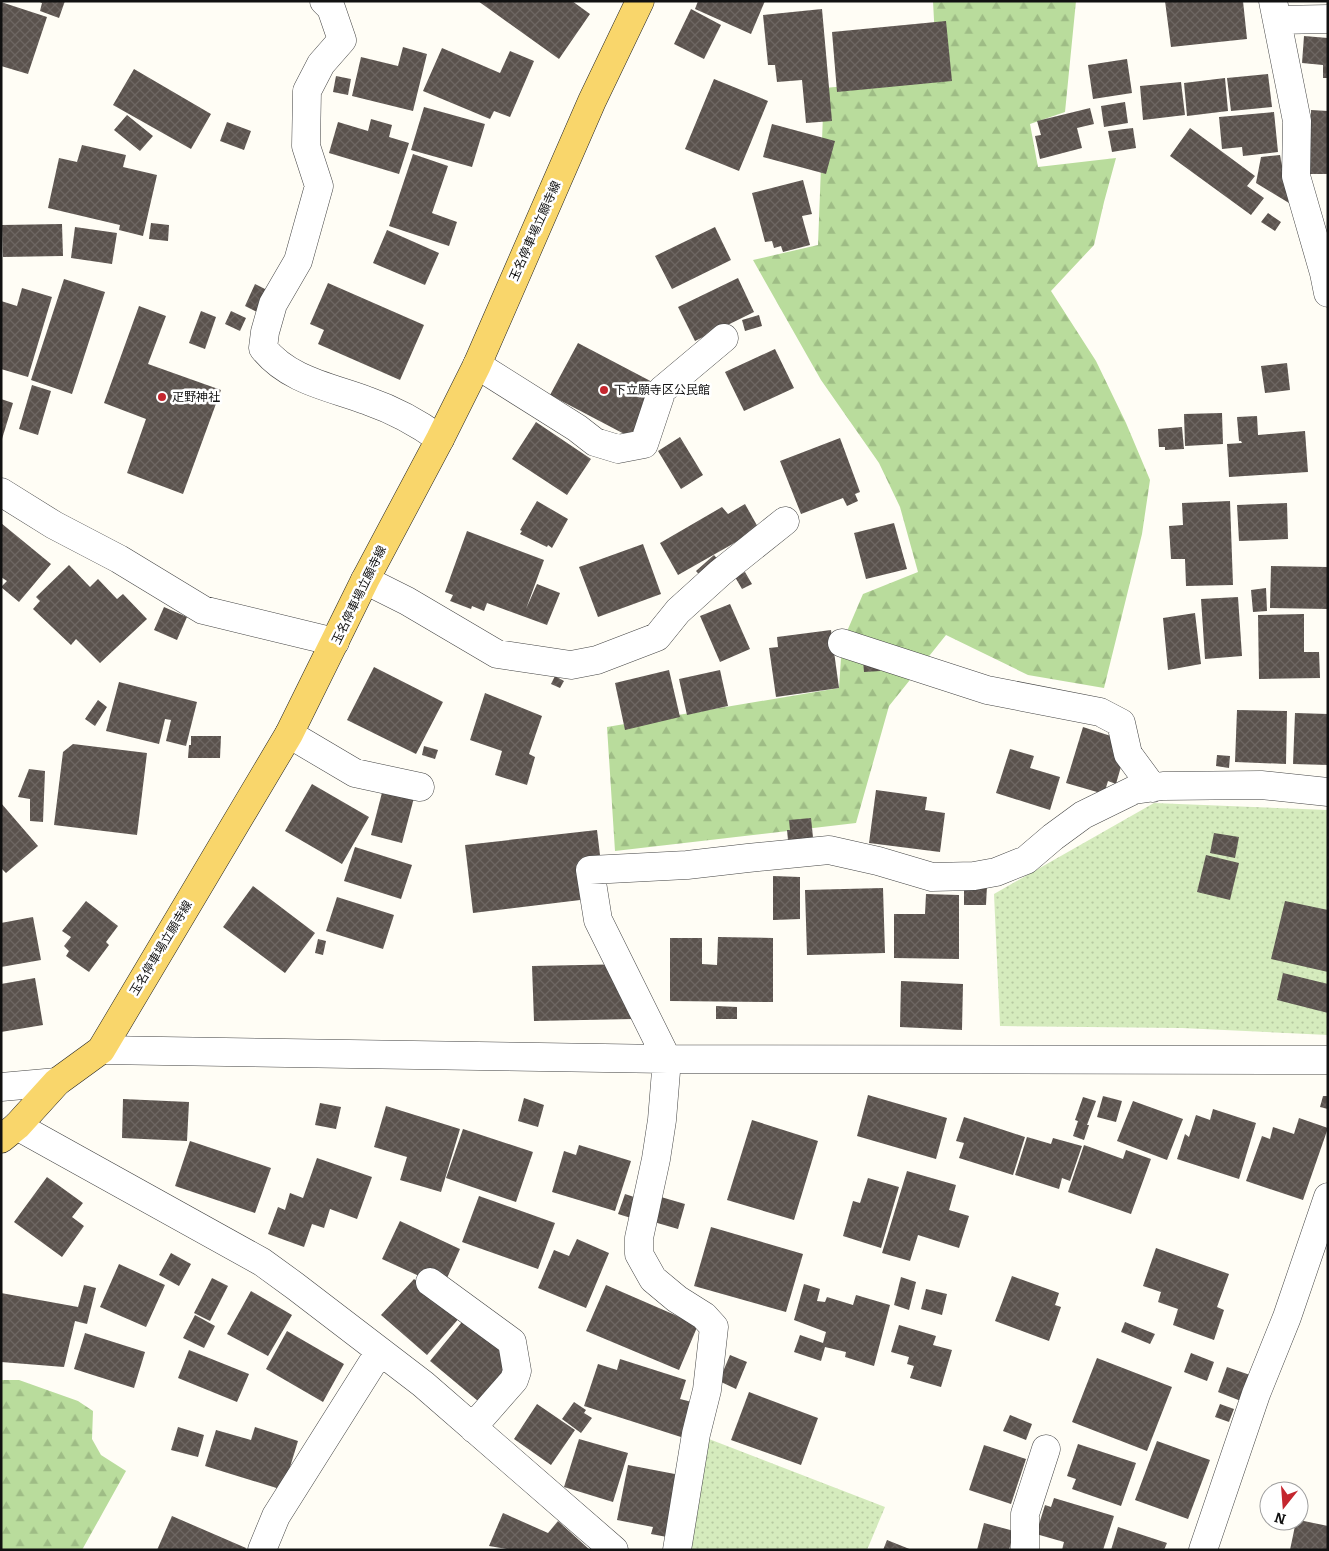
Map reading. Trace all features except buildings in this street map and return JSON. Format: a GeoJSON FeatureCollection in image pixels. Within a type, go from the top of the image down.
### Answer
{"type":"FeatureCollection","features":[{"type":"Feature","properties":{"kind":"main road","name":"玉名停車場立願寺線"},"geometry":{"type":"LineString","coordinates":[[9,1132],[57,1082],[101,1050],[289,734],[364,580],[440,439],[477,365],[592,101],[640,1]]}},
{"type":"Feature","properties":{"kind":"street"},"geometry":{"type":"LineString","coordinates":[[324,1],[331,8],[342,40],[321,64],[308,92],[306,146],[319,186],[298,261],[273,304],[265,332],[263,348],[272,360],[298,377],[370,402],[418,423],[440,439]]}},
{"type":"Feature","properties":{"kind":"street"},"geometry":{"type":"LineString","coordinates":[[1328,20],[1275,11],[1297,121],[1296,176],[1328,293]]}},
{"type":"Feature","properties":{"kind":"street"},"geometry":{"type":"LineString","coordinates":[[477,365],[577,428],[595,442],[618,449],[644,444],[662,390],[724,338]]}},
{"type":"Feature","properties":{"kind":"street"},"geometry":{"type":"LineString","coordinates":[[1,492],[54,526],[119,559],[203,610],[335,642]]}},
{"type":"Feature","properties":{"kind":"street"},"geometry":{"type":"LineString","coordinates":[[364,580],[407,601],[498,654],[571,665],[597,660],[657,637],[678,611],[720,573],[785,521]]}},
{"type":"Feature","properties":{"kind":"street"},"geometry":{"type":"LineString","coordinates":[[842,643],[987,690],[1100,712],[1121,723],[1128,754],[1153,788]]}},
{"type":"Feature","properties":{"kind":"street"},"geometry":{"type":"LineString","coordinates":[[289,734],[355,773],[420,786]]}},
{"type":"Feature","properties":{"kind":"street"},"geometry":{"type":"LineString","coordinates":[[677,1550],[696,1434],[706,1390],[714,1327],[704,1316],[677,1299],[653,1279],[639,1254],[639,1238],[656,1159],[662,1120],[667,1059],[598,920],[590,870],[687,865],[829,850],[878,861],[932,878],[974,876],[996,872],[1026,860],[1083,815],[1134,790],[1163,786],[1261,785],[1328,792]]}},
{"type":"Feature","properties":{"kind":"street"},"geometry":{"type":"LineString","coordinates":[[101,1050],[667,1059],[1328,1060]]}},
{"type":"Feature","properties":{"kind":"street"},"geometry":{"type":"LineString","coordinates":[[1,1087],[57,1082]]}},
{"type":"Feature","properties":{"kind":"street"},"geometry":{"type":"LineString","coordinates":[[9,1132],[262,1262],[423,1384],[614,1550]]}},
{"type":"Feature","properties":{"kind":"street"},"geometry":{"type":"LineString","coordinates":[[1205,1548],[1217,1506],[1287,1317],[1328,1197]]}},
{"type":"Feature","properties":{"kind":"street"},"geometry":{"type":"LineString","coordinates":[[430,1282],[512,1342],[517,1371],[514,1380],[478,1421],[474,1429]]}},
{"type":"Feature","properties":{"kind":"street"},"geometry":{"type":"LineString","coordinates":[[262,1550],[276,1516],[380,1351]]}},
{"type":"Feature","properties":{"kind":"street"},"geometry":{"type":"LineString","coordinates":[[1025,1550],[1025,1514],[1046,1449]]}},
{"type":"Feature","properties":{"kind":"green space"},"geometry":{"type":"Polygon","coordinates":[[[933,1],[1076,1],[1065,112],[1030,124],[1038,167],[1116,158],[1094,245],[1051,291],[1096,361],[1126,423],[1150,480],[1142,534],[1104,688],[1028,675],[946,635],[889,706],[856,823],[615,851],[607,727],[839,688],[842,643],[863,594],[918,572],[900,507],[879,463],[821,380],[753,260],[818,245],[824,88],[937,78],[933,1]]]}},
{"type":"Feature","properties":{"kind":"green space"},"geometry":{"type":"Polygon","coordinates":[[[1154,803],[1328,810],[1328,1035],[1182,1028],[1000,1026],[994,894],[1154,803]]]}},
{"type":"Feature","properties":{"kind":"green space"},"geometry":{"type":"Polygon","coordinates":[[[1,1380],[19,1380],[78,1401],[93,1411],[92,1439],[101,1455],[126,1471],[82,1550],[1,1550],[1,1380]]]}},
{"type":"Feature","properties":{"kind":"green space"},"geometry":{"type":"Polygon","coordinates":[[[696,1434],[885,1507],[867,1550],[677,1550],[696,1434]]]}},
{"type":"Feature","properties":{"kind":"place","name":"下立願寺区公民館"},"geometry":{"type":"Point","coordinates":[604,390]}},
{"type":"Feature","properties":{"kind":"place","name":"疋野神社"},"geometry":{"type":"Point","coordinates":[162,397]}}]}
